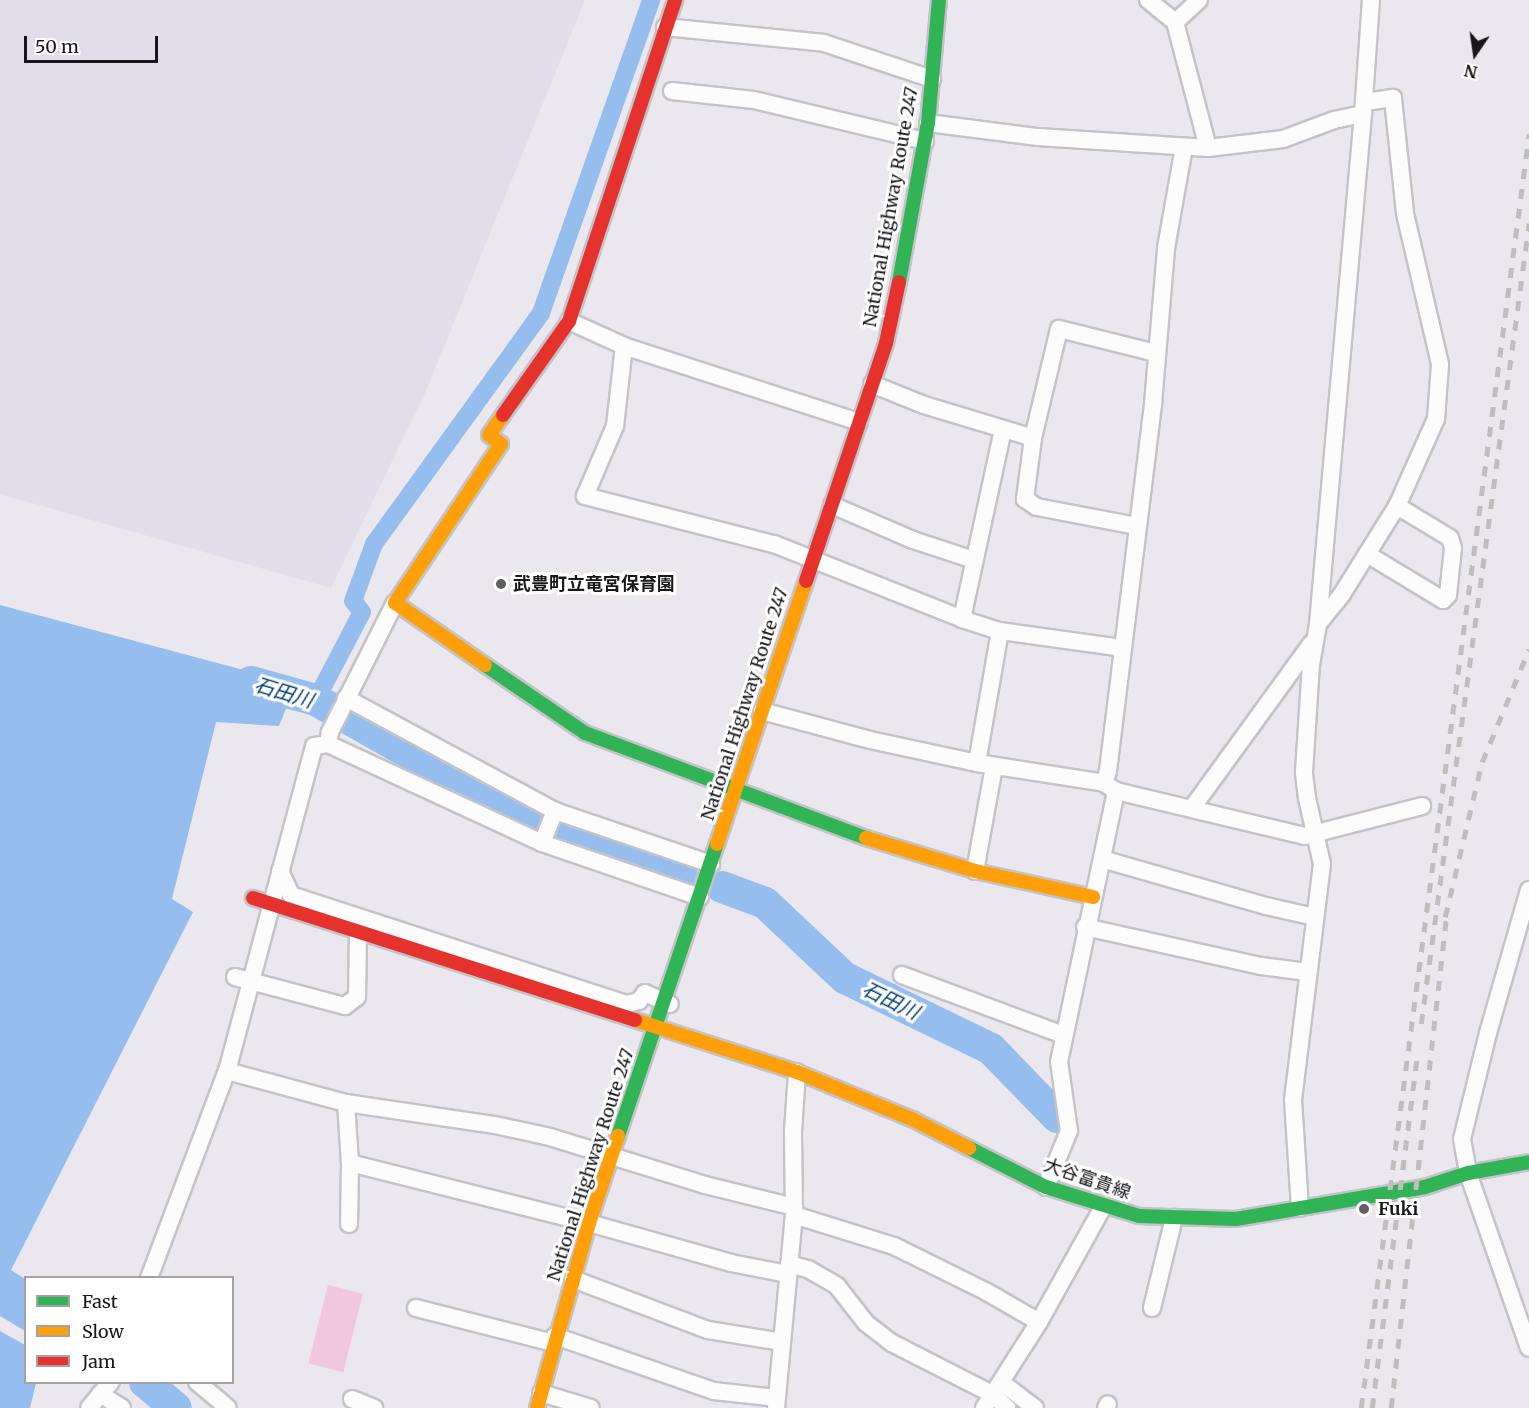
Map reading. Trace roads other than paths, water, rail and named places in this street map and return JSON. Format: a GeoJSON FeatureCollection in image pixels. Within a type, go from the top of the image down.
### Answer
{"type":"FeatureCollection","features":[{"type":"Feature","properties":{"kind":"main road"},"geometry":{"type":"LineString","coordinates":[[675,0],[569,321],[489,435],[501,444],[394,603],[585,733],[736,788],[845,832],[975,871],[1093,897]]}},
{"type":"Feature","properties":{"kind":"main road","name":"National Highway Route 247"},"geometry":{"type":"LineString","coordinates":[[539,1401],[554,1340],[589,1223],[657,1026],[670,1004],[700,897],[872,384],[897,295],[925,141],[935,124],[932,79],[939,0]]}},
{"type":"Feature","properties":{"kind":"main road","name":"大谷富貴線"},"geometry":{"type":"LineString","coordinates":[[253,898],[797,1072],[914,1120],[1046,1187],[1140,1216],[1236,1219],[1425,1186],[1468,1173],[1529,1162]]}},
{"type":"Feature","properties":{"kind":"street"},"geometry":{"type":"LineString","coordinates":[[932,177],[935,124],[953,0]]}},
{"type":"Feature","properties":{"kind":"street"},"geometry":{"type":"LineString","coordinates":[[1148,0],[1175,22],[1208,148]]}},
{"type":"Feature","properties":{"kind":"street"},"geometry":{"type":"LineString","coordinates":[[1175,22],[1198,0]]}},
{"type":"Feature","properties":{"kind":"street"},"geometry":{"type":"LineString","coordinates":[[1300,1208],[1293,1136],[1293,1100],[1322,864],[1307,798],[1304,772],[1371,0]]}},
{"type":"Feature","properties":{"kind":"street"},"geometry":{"type":"LineString","coordinates":[[665,27],[824,43],[932,79]]}},
{"type":"Feature","properties":{"kind":"street"},"geometry":{"type":"LineString","coordinates":[[672,91],[754,100],[925,141]]}},
{"type":"Feature","properties":{"kind":"street"},"geometry":{"type":"LineString","coordinates":[[935,124],[1038,137],[1208,148],[1283,139],[1393,98],[1406,213],[1440,364],[1436,419],[1397,506],[1342,594],[1318,624]]}},
{"type":"Feature","properties":{"kind":"street"},"geometry":{"type":"LineString","coordinates":[[1046,1187],[1069,1131],[1059,1062],[1085,927],[1102,859],[1123,648],[1153,404],[1166,248],[1184,147]]}},
{"type":"Feature","properties":{"kind":"street"},"geometry":{"type":"LineString","coordinates":[[569,321],[624,346],[859,422]]}},
{"type":"Feature","properties":{"kind":"street"},"geometry":{"type":"LineString","coordinates":[[1137,526],[1037,507],[1025,499],[1033,438],[1059,329],[1156,353]]}},
{"type":"Feature","properties":{"kind":"street"},"geometry":{"type":"LineString","coordinates":[[624,346],[615,426],[585,496],[774,544],[962,619],[1000,631],[1123,648]]}},
{"type":"Feature","properties":{"kind":"street"},"geometry":{"type":"LineString","coordinates":[[872,384],[924,405],[1033,438]]}},
{"type":"Feature","properties":{"kind":"street"},"geometry":{"type":"LineString","coordinates":[[962,619],[1003,430]]}},
{"type":"Feature","properties":{"kind":"street"},"geometry":{"type":"LineString","coordinates":[[832,505],[913,540],[974,560]]}},
{"type":"Feature","properties":{"kind":"street"},"geometry":{"type":"LineString","coordinates":[[1368,554],[1443,600],[1448,595],[1453,548],[1450,538],[1397,506]]}},
{"type":"Feature","properties":{"kind":"street"},"geometry":{"type":"LineString","coordinates":[[328,744],[330,732],[394,603]]}},
{"type":"Feature","properties":{"kind":"street"},"geometry":{"type":"LineString","coordinates":[[977,763],[1000,631]]}},
{"type":"Feature","properties":{"kind":"street"},"geometry":{"type":"LineString","coordinates":[[1192,808],[1314,640]]}},
{"type":"Feature","properties":{"kind":"street"},"geometry":{"type":"LineString","coordinates":[[346,698],[555,811],[711,864]]}},
{"type":"Feature","properties":{"kind":"street"},"geometry":{"type":"LineString","coordinates":[[762,711],[870,740],[977,763],[1110,787],[1305,836],[1422,806]]}},
{"type":"Feature","properties":{"kind":"street"},"geometry":{"type":"LineString","coordinates":[[150,1276],[227,1071],[314,746],[328,744],[543,843],[700,897]]}},
{"type":"Feature","properties":{"kind":"street"},"geometry":{"type":"LineString","coordinates":[[975,871],[994,766]]}},
{"type":"Feature","properties":{"kind":"street"},"geometry":{"type":"LineString","coordinates":[[543,843],[555,811]]}},
{"type":"Feature","properties":{"kind":"street"},"geometry":{"type":"LineString","coordinates":[[1102,859],[1266,906],[1315,917]]}},
{"type":"Feature","properties":{"kind":"street"},"geometry":{"type":"LineString","coordinates":[[280,871],[291,895],[622,1016],[645,993],[670,1004]]}},
{"type":"Feature","properties":{"kind":"street"},"geometry":{"type":"LineString","coordinates":[[1529,890],[1521,948],[1462,1139],[1468,1173],[1529,1348]]}},
{"type":"Feature","properties":{"kind":"street"},"geometry":{"type":"LineString","coordinates":[[1085,927],[1261,966],[1308,972]]}},
{"type":"Feature","properties":{"kind":"street"},"geometry":{"type":"LineString","coordinates":[[235,977],[345,1006],[357,997],[358,930]]}},
{"type":"Feature","properties":{"kind":"street"},"geometry":{"type":"LineString","coordinates":[[902,975],[1063,1035]]}},
{"type":"Feature","properties":{"kind":"street"},"geometry":{"type":"LineString","coordinates":[[227,1071],[346,1102],[495,1125],[550,1137],[795,1211],[894,1246],[1039,1322]]}},
{"type":"Feature","properties":{"kind":"street"},"geometry":{"type":"LineString","coordinates":[[416,1308],[554,1340],[714,1391],[776,1403],[795,1211],[793,1131],[797,1072]]}},
{"type":"Feature","properties":{"kind":"street"},"geometry":{"type":"LineString","coordinates":[[346,1102],[350,1163],[349,1224]]}},
{"type":"Feature","properties":{"kind":"street"},"geometry":{"type":"LineString","coordinates":[[350,1163],[589,1223],[731,1263],[808,1269],[837,1286],[866,1323],[892,1343],[992,1395],[1035,1408]]}},
{"type":"Feature","properties":{"kind":"street"},"geometry":{"type":"LineString","coordinates":[[992,1395],[1039,1322],[1103,1206]]}},
{"type":"Feature","properties":{"kind":"street"},"geometry":{"type":"LineString","coordinates":[[1152,1308],[1174,1218]]}},
{"type":"Feature","properties":{"kind":"street"},"geometry":{"type":"LineString","coordinates":[[573,1279],[708,1330],[782,1342]]}},
{"type":"Feature","properties":{"kind":"street"},"geometry":{"type":"LineString","coordinates":[[198,1384],[228,1408]]}},
{"type":"Feature","properties":{"kind":"street"},"geometry":{"type":"LineString","coordinates":[[89,1408],[106,1388],[122,1408]]}},
{"type":"Feature","properties":{"kind":"street"},"geometry":{"type":"LineString","coordinates":[[992,1395],[1007,1408]]}},
{"type":"Feature","properties":{"kind":"street"},"geometry":{"type":"LineString","coordinates":[[352,1399],[374,1408]]}},
{"type":"Feature","properties":{"kind":"street"},"geometry":{"type":"LineString","coordinates":[[539,1401],[591,1408]]}},
{"type":"Feature","properties":{"kind":"water"},"geometry":{"type":"Polygon","coordinates":[[[0,605],[296,684],[279,726],[216,722],[172,899],[193,912],[11,1270],[24,1278],[24,1330],[0,1316],[0,605]]]}},
{"type":"Feature","properties":{"kind":"water"},"geometry":{"type":"Polygon","coordinates":[[[0,1331],[24,1344],[24,1384],[36,1384],[30,1408],[0,1408],[0,1331]]]}},
{"type":"Feature","properties":{"kind":"waterway"},"geometry":{"type":"LineString","coordinates":[[316,700],[362,612],[353,601],[374,544],[541,313],[651,0]]}},
{"type":"Feature","properties":{"kind":"waterway","name":"石田川"},"geometry":{"type":"LineString","coordinates":[[251,682],[316,700],[469,787],[544,823]]}},
{"type":"Feature","properties":{"kind":"waterway","name":"石田川"},"geometry":{"type":"LineString","coordinates":[[556,828],[682,875]]}},
{"type":"Feature","properties":{"kind":"waterway","name":"石田川"},"geometry":{"type":"LineString","coordinates":[[722,887],[765,903],[845,978],[991,1049],[1057,1117]]}},
{"type":"Feature","properties":{"kind":"waterway"},"geometry":{"type":"LineString","coordinates":[[147,1384],[176,1408]]}},
{"type":"Feature","properties":{"kind":"railway"},"geometry":{"type":"LineString","coordinates":[[1361,1408],[1529,134]]}},
{"type":"Feature","properties":{"kind":"railway"},"geometry":{"type":"LineString","coordinates":[[1421,1024],[1529,223]]}},
{"type":"Feature","properties":{"kind":"railway"},"geometry":{"type":"LineString","coordinates":[[1445,917],[1482,762],[1529,649]]}},
{"type":"Feature","properties":{"kind":"railway"},"geometry":{"type":"LineString","coordinates":[[1391,1408],[1447,910]]}},
{"type":"Feature","properties":{"kind":"railway"},"geometry":{"type":"LineString","coordinates":[[1372,1408],[1418,1051]]}},
{"type":"Feature","properties":{"kind":"place","name":"武豊町立竜宮保育園"},"geometry":{"type":"Point","coordinates":[501,584]}},
{"type":"Feature","properties":{"kind":"place","name":"Fuki"},"geometry":{"type":"Point","coordinates":[1364,1209]}}]}
